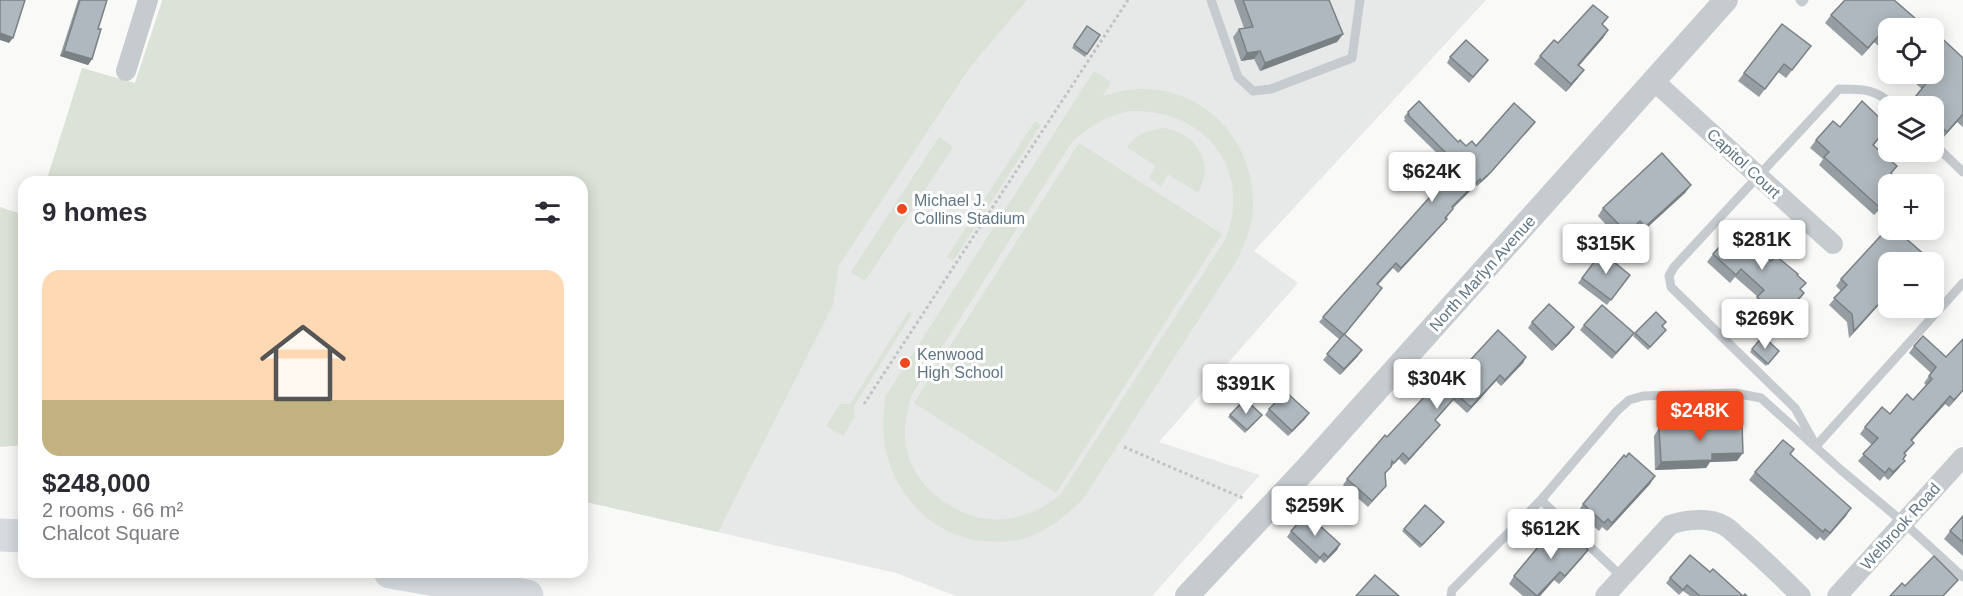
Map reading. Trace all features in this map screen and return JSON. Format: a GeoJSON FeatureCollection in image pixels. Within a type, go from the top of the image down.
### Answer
{"type":"FeatureCollection","features":[{"type":"Feature","properties":{"kind":"highway"},"geometry":{"type":"LineString","coordinates":[[0,535],[18,536]]}},
{"type":"Feature","properties":{"kind":"highway"},"geometry":{"type":"LineString","coordinates":[[424,578],[527,596]]}},
{"type":"Feature","properties":{"kind":"street"},"geometry":{"type":"LineString","coordinates":[[126,71],[148,0]]}},
{"type":"Feature","properties":{"kind":"street","name":"North Marlyn Avenue"},"geometry":{"type":"LineString","coordinates":[[1188,596],[1307,468],[1726,0]]}},
{"type":"Feature","properties":{"kind":"street","name":"Capitol Court"},"geometry":{"type":"LineString","coordinates":[[1654,81],[1833,244]]}},
{"type":"Feature","properties":{"kind":"street","name":"Welbrook Road"},"geometry":{"type":"LineString","coordinates":[[1837,596],[1963,457]]}},
{"type":"Feature","properties":{"kind":"street"},"geometry":{"type":"LineString","coordinates":[[1605,596],[1670,525],[1682,521],[1709,521],[1725,526],[1801,596]]}},
{"type":"Feature","properties":{"kind":"lane"},"geometry":{"type":"LineString","coordinates":[[1211,0],[1238,77],[1253,91],[1271,89],[1352,58],[1360,0]]}},
{"type":"Feature","properties":{"kind":"lane"},"geometry":{"type":"LineString","coordinates":[[1816,446],[1795,408],[1671,287],[1669,276],[1674,267],[1839,89],[1873,91],[1883,96]]}},
{"type":"Feature","properties":{"kind":"lane"},"geometry":{"type":"LineString","coordinates":[[1944,154],[1963,172]]}},
{"type":"Feature","properties":{"kind":"lane"},"geometry":{"type":"LineString","coordinates":[[1816,446],[1963,284]]}},
{"type":"Feature","properties":{"kind":"lane"},"geometry":{"type":"LineString","coordinates":[[1451,596],[1452,590],[1541,500],[1616,412],[1629,400],[1643,396],[1735,393],[1761,398],[1963,577]]}},
{"type":"Feature","properties":{"kind":"lane"},"geometry":{"type":"LineString","coordinates":[[1541,500],[1622,577]]}},
{"type":"Feature","properties":{"kind":"path"},"geometry":{"type":"LineString","coordinates":[[864,404],[1128,0]]}},
{"type":"Feature","properties":{"kind":"path"},"geometry":{"type":"LineString","coordinates":[[1124,447],[1245,499]]}},
{"type":"Feature","properties":{"kind":"shaded area","name":"Kenwood High School"},"geometry":{"type":"Polygon","coordinates":[[[162,0],[1486,0],[1254,251],[1298,283],[1159,442],[1260,475],[1152,596],[956,596],[896,573],[588,502],[588,176],[101,176],[162,0]]]}},
{"type":"Feature","properties":{"kind":"shaded area"},"geometry":{"type":"Polygon","coordinates":[[[163,0],[1027,0],[970,67],[839,265],[833,305],[718,532],[588,502],[588,176],[48,176],[82,68],[135,83],[163,0]]]}},
{"type":"Feature","properties":{"kind":"shaded area"},"geometry":{"type":"Polygon","coordinates":[[[1094,71],[1111,82],[1103,96],[1134,89],[1164,91],[1187,99],[1208,111],[1225,127],[1239,146],[1248,168],[1253,192],[1252,217],[1244,244],[1237,260],[1083,499],[1063,517],[1031,536],[999,542],[959,536],[930,521],[908,498],[891,468],[884,439],[885,397],[1094,71]],[[1130,111],[1113,116],[1091,127],[1071,143],[911,396],[905,433],[910,462],[930,490],[955,509],[986,519],[1017,517],[1032,512],[1061,494],[1226,238],[1233,212],[1233,188],[1227,166],[1216,147],[1200,131],[1180,120],[1156,113],[1130,111]]]}},
{"type":"Feature","properties":{"kind":"shaded area"},"geometry":{"type":"Polygon","coordinates":[[[1035,121],[1041,125],[953,261],[947,257],[1035,121]]]}},
{"type":"Feature","properties":{"kind":"shaded area"},"geometry":{"type":"Polygon","coordinates":[[[1164,128],[1186,136],[1200,151],[1204,171],[1203,182],[1198,193],[1168,174],[1161,186],[1149,178],[1156,166],[1127,147],[1143,133],[1164,128]]]}},
{"type":"Feature","properties":{"kind":"shaded area","name":"Michael J. Collins Stadium"},"geometry":{"type":"Polygon","coordinates":[[[939,137],[953,147],[865,281],[851,272],[939,137]]]}},
{"type":"Feature","properties":{"kind":"shaded area"},"geometry":{"type":"Polygon","coordinates":[[[1079,143],[1222,234],[1056,493],[914,403],[1079,143]]]}},
{"type":"Feature","properties":{"kind":"shaded area"},"geometry":{"type":"Polygon","coordinates":[[[0,207],[18,213],[18,446],[0,447],[0,207]]]}},
{"type":"Feature","properties":{"kind":"shaded area"},"geometry":{"type":"Polygon","coordinates":[[[909,311],[912,314],[854,406],[855,416],[843,436],[826,426],[840,404],[850,404],[909,311]]]}},
{"type":"Feature","properties":{"kind":"building"},"geometry":{"type":"Polygon","coordinates":[[[0,0],[25,0],[13,38],[0,33],[0,0]]]}},
{"type":"Feature","properties":{"kind":"building"},"geometry":{"type":"Polygon","coordinates":[[[80,0],[107,0],[92,59],[64,51],[80,0]]]}},
{"type":"Feature","properties":{"kind":"building"},"geometry":{"type":"Polygon","coordinates":[[[1243,0],[1329,0],[1343,34],[1265,63],[1260,51],[1247,53],[1239,29],[1253,27],[1243,0]]]}},
{"type":"Feature","properties":{"kind":"building"},"geometry":{"type":"Polygon","coordinates":[[[1845,0],[1894,0],[1915,18],[1878,18],[1878,36],[1868,48],[1831,15],[1845,0]]]}},
{"type":"Feature","properties":{"kind":"building"},"geometry":{"type":"Polygon","coordinates":[[[1593,5],[1608,17],[1602,24],[1608,30],[1578,65],[1584,70],[1571,84],[1540,56],[1554,40],[1558,43],[1593,5]]]}},
{"type":"Feature","properties":{"kind":"building"},"geometry":{"type":"Polygon","coordinates":[[[1782,24],[1811,46],[1792,70],[1784,64],[1765,89],[1744,73],[1782,24]]]}},
{"type":"Feature","properties":{"kind":"building"},"geometry":{"type":"Polygon","coordinates":[[[1087,26],[1100,35],[1087,54],[1074,45],[1087,26]]]}},
{"type":"Feature","properties":{"kind":"building"},"geometry":{"type":"Polygon","coordinates":[[[1466,40],[1488,60],[1473,77],[1450,57],[1466,40]]]}},
{"type":"Feature","properties":{"kind":"building"},"geometry":{"type":"Polygon","coordinates":[[[1944,40],[1963,58],[1963,114],[1947,132],[1944,129],[1944,96],[1916,96],[1926,84],[1944,84],[1944,40]]]}},
{"type":"Feature","properties":{"kind":"building"},"geometry":{"type":"Polygon","coordinates":[[[1419,101],[1458,142],[1460,140],[1466,146],[1472,141],[1476,146],[1514,103],[1535,122],[1491,172],[1481,181],[1480,179],[1452,207],[1453,209],[1445,218],[1447,219],[1401,268],[1396,263],[1377,284],[1382,288],[1344,335],[1323,317],[1453,171],[1448,166],[1453,160],[1408,115],[1408,112],[1419,101]]]}},
{"type":"Feature","properties":{"kind":"building"},"geometry":{"type":"Polygon","coordinates":[[[1862,101],[1878,116],[1878,139],[1873,145],[1878,149],[1878,162],[1892,162],[1897,166],[1892,174],[1878,174],[1878,206],[1824,157],[1829,152],[1816,140],[1833,121],[1840,127],[1862,101]]]}},
{"type":"Feature","properties":{"kind":"building"},"geometry":{"type":"Polygon","coordinates":[[[1662,153],[1691,185],[1645,227],[1640,221],[1627,233],[1603,208],[1662,153]]]}},
{"type":"Feature","properties":{"kind":"building"},"geometry":{"type":"Polygon","coordinates":[[[1741,223],[1752,233],[1746,238],[1771,261],[1776,256],[1806,283],[1800,289],[1804,293],[1781,318],[1757,297],[1764,290],[1741,269],[1736,275],[1713,254],[1741,223]]]}},
{"type":"Feature","properties":{"kind":"building"},"geometry":{"type":"Polygon","coordinates":[[[1878,239],[1908,240],[1921,252],[1878,252],[1878,304],[1854,331],[1852,314],[1834,298],[1847,285],[1841,279],[1878,239]]]}},
{"type":"Feature","properties":{"kind":"building"},"geometry":{"type":"Polygon","coordinates":[[[1604,249],[1616,259],[1614,262],[1630,275],[1611,300],[1582,278],[1604,249]]]}},
{"type":"Feature","properties":{"kind":"building"},"geometry":{"type":"Polygon","coordinates":[[[1549,304],[1574,327],[1556,346],[1532,322],[1549,304]]]}},
{"type":"Feature","properties":{"kind":"building"},"geometry":{"type":"Polygon","coordinates":[[[1602,305],[1634,333],[1616,353],[1584,325],[1602,305]]]}},
{"type":"Feature","properties":{"kind":"building"},"geometry":{"type":"Polygon","coordinates":[[[1656,312],[1666,322],[1662,326],[1666,330],[1650,347],[1635,333],[1656,312]]]}},
{"type":"Feature","properties":{"kind":"building"},"geometry":{"type":"Polygon","coordinates":[[[1498,330],[1526,357],[1505,380],[1500,375],[1471,407],[1457,395],[1435,420],[1440,425],[1409,459],[1403,453],[1394,463],[1392,461],[1391,467],[1385,473],[1386,486],[1372,501],[1347,479],[1385,435],[1387,437],[1440,380],[1454,362],[1462,369],[1498,330]]]}},
{"type":"Feature","properties":{"kind":"building"},"geometry":{"type":"Polygon","coordinates":[[[1344,334],[1362,350],[1344,369],[1327,354],[1344,334]]]}},
{"type":"Feature","properties":{"kind":"building"},"geometry":{"type":"Polygon","coordinates":[[[1763,336],[1779,351],[1768,364],[1752,349],[1763,336]]]}},
{"type":"Feature","properties":{"kind":"building"},"geometry":{"type":"Polygon","coordinates":[[[1923,336],[1946,357],[1963,339],[1963,390],[1954,400],[1950,396],[1911,440],[1914,443],[1904,453],[1905,461],[1893,472],[1889,468],[1885,473],[1863,454],[1878,438],[1865,427],[1882,407],[1890,414],[1907,394],[1913,400],[1932,379],[1929,376],[1936,367],[1914,346],[1923,336]]]}},
{"type":"Feature","properties":{"kind":"building"},"geometry":{"type":"Polygon","coordinates":[[[1286,392],[1309,413],[1292,431],[1269,409],[1286,392]]]}},
{"type":"Feature","properties":{"kind":"building"},"geometry":{"type":"Polygon","coordinates":[[[1245,399],[1262,415],[1247,430],[1230,415],[1245,399]]]}},
{"type":"Feature","properties":{"kind":"building"},"geometry":{"type":"Polygon","coordinates":[[[1742,424],[1743,453],[1712,454],[1712,460],[1661,462],[1659,428],[1742,424]]]}},
{"type":"Feature","properties":{"kind":"building"},"geometry":{"type":"Polygon","coordinates":[[[1783,440],[1794,449],[1790,454],[1851,508],[1830,533],[1825,529],[1823,532],[1755,472],[1783,440]]]}},
{"type":"Feature","properties":{"kind":"building"},"geometry":{"type":"Polygon","coordinates":[[[1629,453],[1655,476],[1612,523],[1608,519],[1604,523],[1583,504],[1624,455],[1626,457],[1629,453]]]}},
{"type":"Feature","properties":{"kind":"building"},"geometry":{"type":"Polygon","coordinates":[[[1425,505],[1444,522],[1422,545],[1404,529],[1425,505]]]}},
{"type":"Feature","properties":{"kind":"building"},"geometry":{"type":"Polygon","coordinates":[[[1307,514],[1340,544],[1328,557],[1324,553],[1320,558],[1291,531],[1307,514]]]}},
{"type":"Feature","properties":{"kind":"building"},"geometry":{"type":"Polygon","coordinates":[[[1963,516],[1963,542],[1950,531],[1963,516]]]}},
{"type":"Feature","properties":{"kind":"building"},"geometry":{"type":"Polygon","coordinates":[[[1558,523],[1588,550],[1565,576],[1560,572],[1537,596],[1514,576],[1558,523]]]}},
{"type":"Feature","properties":{"kind":"building"},"geometry":{"type":"Polygon","coordinates":[[[1690,555],[1710,572],[1713,569],[1743,596],[1700,596],[1687,585],[1683,590],[1670,578],[1690,555]]]}},
{"type":"Feature","properties":{"kind":"building"},"geometry":{"type":"Polygon","coordinates":[[[1934,556],[1958,580],[1943,596],[1890,596],[1902,583],[1905,586],[1934,556]]]}},
{"type":"Feature","properties":{"kind":"building"},"geometry":{"type":"Polygon","coordinates":[[[1375,575],[1399,596],[1356,596],[1375,575]]]}},
{"type":"Feature","properties":{"kind":"place","name":"Michael J. Collins Stadium"},"geometry":{"type":"Point","coordinates":[902,209]}},
{"type":"Feature","properties":{"kind":"place","name":"Kenwood High School"},"geometry":{"type":"Point","coordinates":[905,363]}}]}
